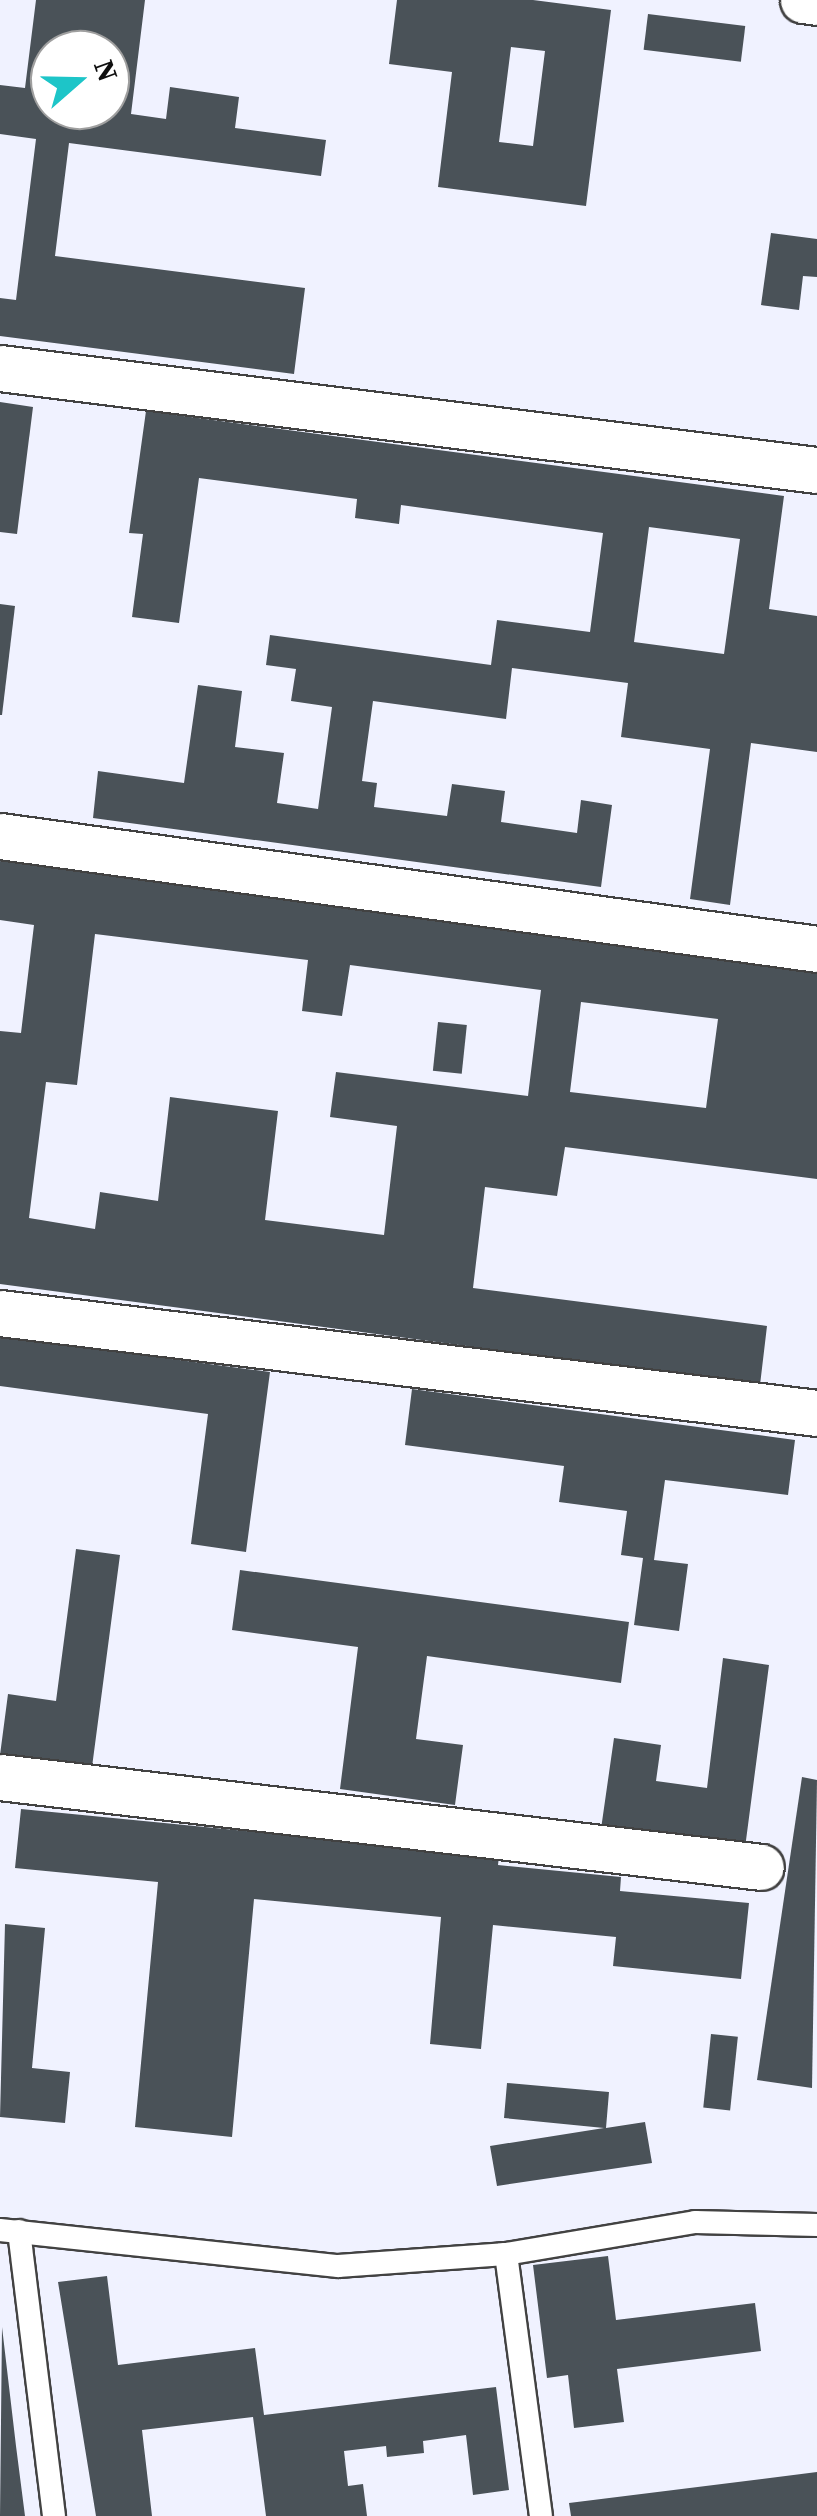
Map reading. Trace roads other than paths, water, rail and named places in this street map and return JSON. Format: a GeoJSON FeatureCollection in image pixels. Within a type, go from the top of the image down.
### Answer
{"type":"FeatureCollection","features":[{"type":"Feature","properties":{"kind":"street"},"geometry":{"type":"LineString","coordinates":[[803,0],[817,2]]}},
{"type":"Feature","properties":{"kind":"street"},"geometry":{"type":"LineString","coordinates":[[0,368],[817,470]]}},
{"type":"Feature","properties":{"kind":"street"},"geometry":{"type":"LineString","coordinates":[[0,836],[817,949]]}},
{"type":"Feature","properties":{"kind":"street"},"geometry":{"type":"LineString","coordinates":[[0,1312],[817,1413]]}},
{"type":"Feature","properties":{"kind":"street"},"geometry":{"type":"LineString","coordinates":[[0,1777],[761,1867]]}},
{"type":"Feature","properties":{"kind":"lane"},"geometry":{"type":"LineString","coordinates":[[54,2516],[9,2230],[338,2266],[506,2254],[695,2222],[817,2224]]}},
{"type":"Feature","properties":{"kind":"lane"},"geometry":{"type":"LineString","coordinates":[[506,2254],[541,2516]]}}]}
